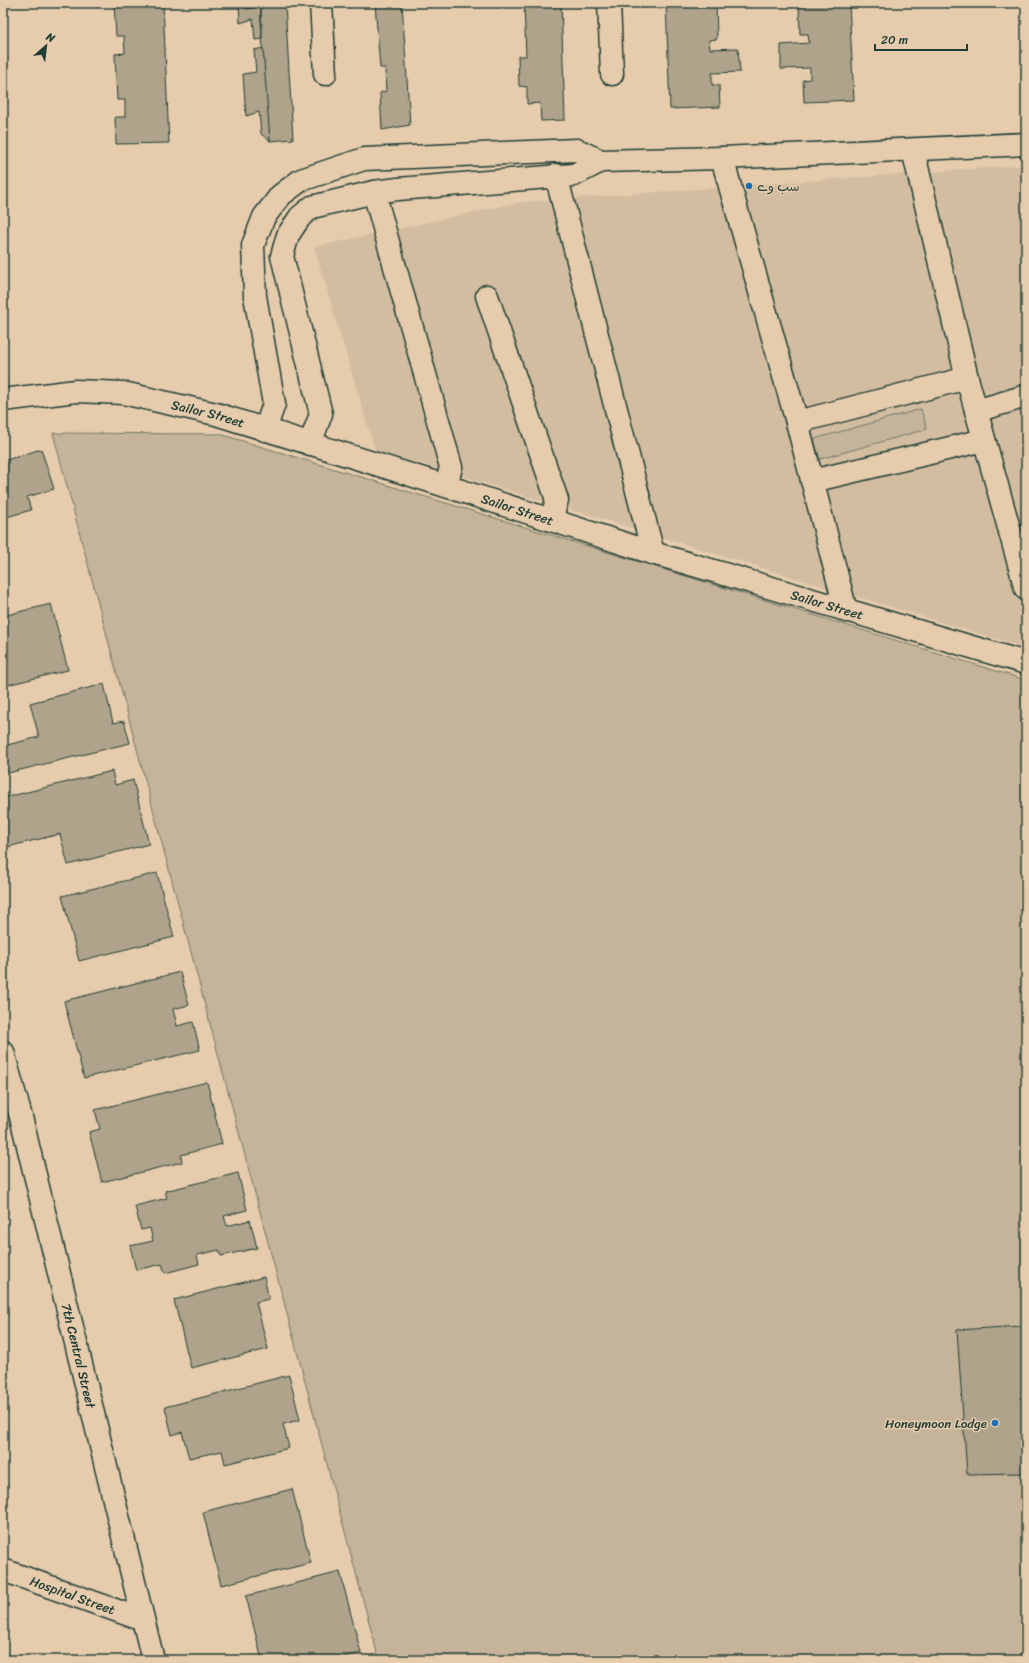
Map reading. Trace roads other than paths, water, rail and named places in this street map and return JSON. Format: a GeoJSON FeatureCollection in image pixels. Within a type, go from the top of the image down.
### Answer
{"type":"FeatureCollection","features":[{"type":"Feature","properties":{"kind":"street"},"geometry":{"type":"LineString","coordinates":[[321,3],[325,74]]}},
{"type":"Feature","properties":{"kind":"street"},"geometry":{"type":"LineString","coordinates":[[609,3],[612,74]]}},
{"type":"Feature","properties":{"kind":"street"},"geometry":{"type":"LineString","coordinates":[[310,444],[321,414],[282,256],[288,234],[300,217],[312,207],[374,192],[398,188],[556,175],[574,175],[601,161],[722,158],[1026,144]]}},
{"type":"Feature","properties":{"kind":"street"},"geometry":{"type":"LineString","coordinates":[[265,430],[274,404],[255,296],[253,245],[264,216],[281,195],[301,180],[364,160],[577,150],[601,161]]}},
{"type":"Feature","properties":{"kind":"street"},"geometry":{"type":"LineString","coordinates":[[912,150],[967,378],[1026,589]]}},
{"type":"Feature","properties":{"kind":"street"},"geometry":{"type":"LineString","coordinates":[[722,158],[796,422],[846,611]]}},
{"type":"Feature","properties":{"kind":"street"},"geometry":{"type":"LineString","coordinates":[[556,175],[653,553]]}},
{"type":"Feature","properties":{"kind":"street"},"geometry":{"type":"LineString","coordinates":[[374,192],[452,467],[446,486]]}},
{"type":"Feature","properties":{"kind":"street"},"geometry":{"type":"LineString","coordinates":[[487,296],[557,500],[552,520]]}},
{"type":"Feature","properties":{"kind":"street"},"geometry":{"type":"LineString","coordinates":[[796,422],[967,378]]}},
{"type":"Feature","properties":{"kind":"street","name":"Sailor Street"},"geometry":{"type":"LineString","coordinates":[[3,400],[76,391],[123,393],[216,414],[653,553],[1026,663]]}},
{"type":"Feature","properties":{"kind":"street"},"geometry":{"type":"LineString","coordinates":[[976,411],[1026,396]]}},
{"type":"Feature","properties":{"kind":"street"},"geometry":{"type":"LineString","coordinates":[[812,481],[984,440]]}},
{"type":"Feature","properties":{"kind":"street","name":"7th Central Street"},"geometry":{"type":"LineString","coordinates":[[3,1052],[12,1115],[153,1660]]}},
{"type":"Feature","properties":{"kind":"street","name":"Hospital Street"},"geometry":{"type":"LineString","coordinates":[[3,1570],[143,1620]]}},
{"type":"Feature","properties":{"kind":"place","name":"سب وے"},"geometry":{"type":"Point","coordinates":[749,186]}},
{"type":"Feature","properties":{"kind":"place","name":"Honeymoon Lodge"},"geometry":{"type":"Point","coordinates":[995,1423]}}]}
